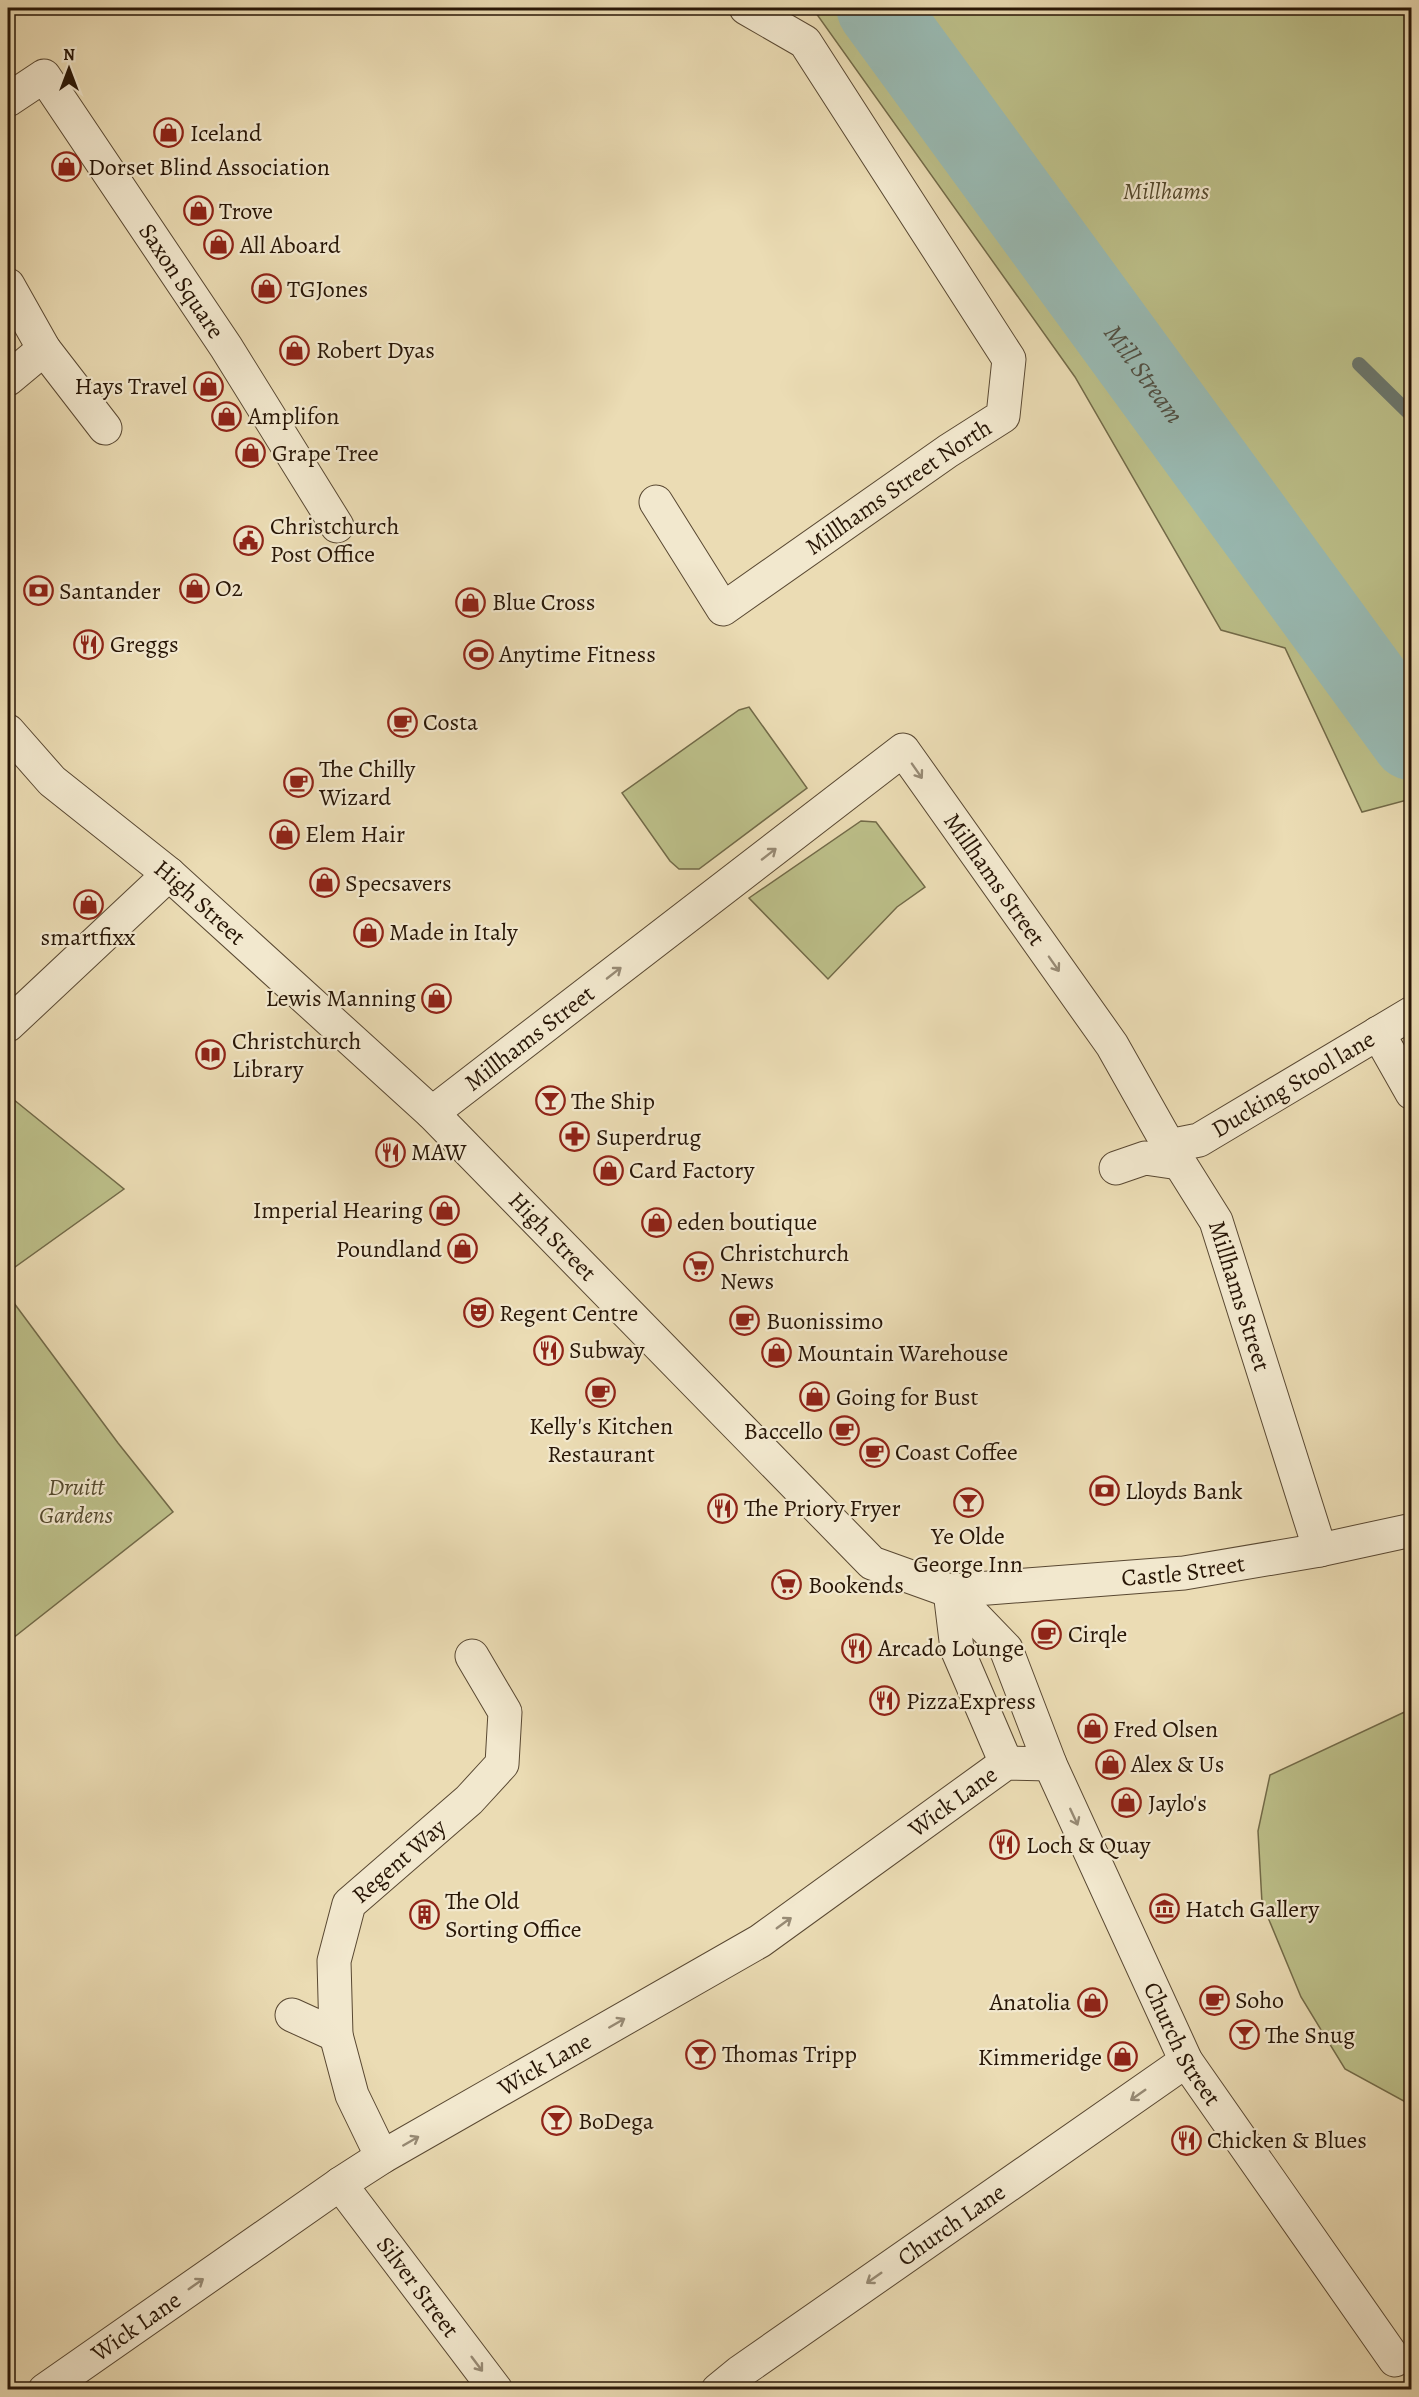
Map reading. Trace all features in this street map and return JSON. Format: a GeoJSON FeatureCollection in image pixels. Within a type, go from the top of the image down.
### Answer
{"type":"FeatureCollection","features":[{"type":"Feature","properties":{"kind":"street","name":"Millhams Street North"},"geometry":{"type":"LineString","coordinates":[[657,502],[723,609],[948,451],[1003,416],[1010,359],[805,42],[746,8]]}},
{"type":"Feature","properties":{"kind":"street","name":"Saxon Square"},"geometry":{"type":"LineString","coordinates":[[8,100],[44,76],[226,347],[337,525]]}},
{"type":"Feature","properties":{"kind":"street"},"geometry":{"type":"LineString","coordinates":[[8,285],[44,349],[105,428]]}},
{"type":"Feature","properties":{"kind":"street"},"geometry":{"type":"LineString","coordinates":[[8,379],[44,349]]}},
{"type":"Feature","properties":{"kind":"street","name":"High Street"},"geometry":{"type":"LineString","coordinates":[[8,731],[52,781],[170,874],[432,1113],[872,1563],[950,1591],[1006,1648],[1050,1764]]}},
{"type":"Feature","properties":{"kind":"street","name":"Millhams Street"},"geometry":{"type":"LineString","coordinates":[[432,1113],[903,750],[1112,1045],[1174,1155],[1216,1221],[1320,1550]]}},
{"type":"Feature","properties":{"kind":"street"},"geometry":{"type":"LineString","coordinates":[[8,1025],[170,874]]}},
{"type":"Feature","properties":{"kind":"street","name":"Ducking Stool lane"},"geometry":{"type":"LineString","coordinates":[[1116,1168],[1145,1158],[1174,1155],[1412,1013]]}},
{"type":"Feature","properties":{"kind":"street"},"geometry":{"type":"LineString","coordinates":[[1378,1033],[1412,1093]]}},
{"type":"Feature","properties":{"kind":"street","name":"Castle Street"},"geometry":{"type":"LineString","coordinates":[[950,1591],[1184,1573],[1320,1550],[1412,1530]]}},
{"type":"Feature","properties":{"kind":"street"},"geometry":{"type":"LineString","coordinates":[[950,1591],[957,1649],[1006,1763]]}},
{"type":"Feature","properties":{"kind":"street","name":"Regent Way"},"geometry":{"type":"LineString","coordinates":[[382,2157],[352,2095],[336,2035],[334,1961],[349,1904],[469,1800],[502,1764],[505,1712],[472,1656]]}},
{"type":"Feature","properties":{"kind":"street","name":"Wick Lane"},"geometry":{"type":"LineString","coordinates":[[45,2390],[382,2157],[759,1941],[1006,1763],[1050,1764]]}},
{"type":"Feature","properties":{"kind":"street","name":"Church Street"},"geometry":{"type":"LineString","coordinates":[[1050,1764],[1185,2061],[1395,2360]]}},
{"type":"Feature","properties":{"kind":"street"},"geometry":{"type":"LineString","coordinates":[[292,2014],[336,2035]]}},
{"type":"Feature","properties":{"kind":"street","name":"Church Lane"},"geometry":{"type":"LineString","coordinates":[[738,2384],[1185,2061]]}},
{"type":"Feature","properties":{"kind":"street","name":"Silver Street"},"geometry":{"type":"LineString","coordinates":[[340,2184],[496,2390]]}},
{"type":"Feature","properties":{"kind":"green space","name":"Millhams"},"geometry":{"type":"Polygon","coordinates":[[[808,8],[1411,8],[1411,799],[1362,812],[1285,648],[1221,630],[1075,377],[816,13],[808,8]]]}},
{"type":"Feature","properties":{"kind":"green space"},"geometry":{"type":"Polygon","coordinates":[[[749,707],[807,788],[699,869],[679,869],[670,861],[622,793],[739,710],[749,707]]]}},
{"type":"Feature","properties":{"kind":"green space"},"geometry":{"type":"Polygon","coordinates":[[[861,821],[876,822],[925,887],[897,907],[828,979],[749,898],[861,821]]]}},
{"type":"Feature","properties":{"kind":"green space"},"geometry":{"type":"Polygon","coordinates":[[[8,1095],[124,1189],[8,1272],[8,1095]]]}},
{"type":"Feature","properties":{"kind":"green space","name":"Druitt Gardens"},"geometry":{"type":"Polygon","coordinates":[[[8,1295],[118,1443],[173,1512],[8,1642],[8,1295]]]}},
{"type":"Feature","properties":{"kind":"green space"},"geometry":{"type":"Polygon","coordinates":[[[1411,1709],[1411,2105],[1345,2069],[1301,1997],[1262,1903],[1258,1831],[1270,1775],[1411,1709]]]}},
{"type":"Feature","properties":{"kind":"waterway","name":"Mill Stream"},"geometry":{"type":"LineString","coordinates":[[877,8],[1412,740]]}},
{"type":"Feature","properties":{"kind":"waterway"},"geometry":{"type":"LineString","coordinates":[[1359,364],[1412,416]]}},
{"type":"Feature","properties":{"kind":"place","name":"Iceland"},"geometry":{"type":"Point","coordinates":[169,133]}},
{"type":"Feature","properties":{"kind":"place","name":"Dorset Blind Association"},"geometry":{"type":"Point","coordinates":[67,167]}},
{"type":"Feature","properties":{"kind":"place","name":"Trove"},"geometry":{"type":"Point","coordinates":[198,211]}},
{"type":"Feature","properties":{"kind":"place","name":"All Aboard"},"geometry":{"type":"Point","coordinates":[219,245]}},
{"type":"Feature","properties":{"kind":"place","name":"TGJones"},"geometry":{"type":"Point","coordinates":[266,289]}},
{"type":"Feature","properties":{"kind":"place","name":"Robert Dyas"},"geometry":{"type":"Point","coordinates":[295,350]}},
{"type":"Feature","properties":{"kind":"place","name":"Hays Travel"},"geometry":{"type":"Point","coordinates":[208,386]}},
{"type":"Feature","properties":{"kind":"place","name":"Amplifon"},"geometry":{"type":"Point","coordinates":[227,416]}},
{"type":"Feature","properties":{"kind":"place","name":"Grape Tree"},"geometry":{"type":"Point","coordinates":[251,453]}},
{"type":"Feature","properties":{"kind":"place","name":"Christchurch Post Office"},"geometry":{"type":"Point","coordinates":[249,540]}},
{"type":"Feature","properties":{"kind":"place","name":"O2"},"geometry":{"type":"Point","coordinates":[194,588]}},
{"type":"Feature","properties":{"kind":"place","name":"Santander"},"geometry":{"type":"Point","coordinates":[38,591]}},
{"type":"Feature","properties":{"kind":"place","name":"Blue Cross"},"geometry":{"type":"Point","coordinates":[471,602]}},
{"type":"Feature","properties":{"kind":"place","name":"Greggs"},"geometry":{"type":"Point","coordinates":[89,644]}},
{"type":"Feature","properties":{"kind":"place","name":"Anytime Fitness"},"geometry":{"type":"Point","coordinates":[478,654]}},
{"type":"Feature","properties":{"kind":"place","name":"Costa"},"geometry":{"type":"Point","coordinates":[402,722]}},
{"type":"Feature","properties":{"kind":"place","name":"The Chilly Wizard"},"geometry":{"type":"Point","coordinates":[298,783]}},
{"type":"Feature","properties":{"kind":"place","name":"Elem Hair"},"geometry":{"type":"Point","coordinates":[284,834]}},
{"type":"Feature","properties":{"kind":"place","name":"Specsavers"},"geometry":{"type":"Point","coordinates":[324,883]}},
{"type":"Feature","properties":{"kind":"place","name":"smartfixx"},"geometry":{"type":"Point","coordinates":[88,904]}},
{"type":"Feature","properties":{"kind":"place","name":"Made in Italy"},"geometry":{"type":"Point","coordinates":[368,932]}},
{"type":"Feature","properties":{"kind":"place","name":"Lewis Manning"},"geometry":{"type":"Point","coordinates":[437,998]}},
{"type":"Feature","properties":{"kind":"place","name":"Christchurch Library"},"geometry":{"type":"Point","coordinates":[211,1055]}},
{"type":"Feature","properties":{"kind":"place","name":"The Ship"},"geometry":{"type":"Point","coordinates":[550,1101]}},
{"type":"Feature","properties":{"kind":"place","name":"Superdrug"},"geometry":{"type":"Point","coordinates":[575,1137]}},
{"type":"Feature","properties":{"kind":"place","name":"MAW"},"geometry":{"type":"Point","coordinates":[390,1152]}},
{"type":"Feature","properties":{"kind":"place","name":"Card Factory"},"geometry":{"type":"Point","coordinates":[608,1170]}},
{"type":"Feature","properties":{"kind":"place","name":"Imperial Hearing"},"geometry":{"type":"Point","coordinates":[444,1210]}},
{"type":"Feature","properties":{"kind":"place","name":"eden boutique"},"geometry":{"type":"Point","coordinates":[656,1222]}},
{"type":"Feature","properties":{"kind":"place","name":"Poundland"},"geometry":{"type":"Point","coordinates":[463,1249]}},
{"type":"Feature","properties":{"kind":"place","name":"Christchurch News"},"geometry":{"type":"Point","coordinates":[699,1267]}},
{"type":"Feature","properties":{"kind":"place","name":"Regent Centre"},"geometry":{"type":"Point","coordinates":[478,1313]}},
{"type":"Feature","properties":{"kind":"place","name":"Buonissimo"},"geometry":{"type":"Point","coordinates":[745,1321]}},
{"type":"Feature","properties":{"kind":"place","name":"Subway"},"geometry":{"type":"Point","coordinates":[548,1350]}},
{"type":"Feature","properties":{"kind":"place","name":"Mountain Warehouse"},"geometry":{"type":"Point","coordinates":[776,1353]}},
{"type":"Feature","properties":{"kind":"place","name":"Kelly's Kitchen Restaurant"},"geometry":{"type":"Point","coordinates":[601,1393]}},
{"type":"Feature","properties":{"kind":"place","name":"Going for Bust"},"geometry":{"type":"Point","coordinates":[815,1397]}},
{"type":"Feature","properties":{"kind":"place","name":"Baccello"},"geometry":{"type":"Point","coordinates":[844,1431]}},
{"type":"Feature","properties":{"kind":"place","name":"Coast Coffee"},"geometry":{"type":"Point","coordinates":[874,1452]}},
{"type":"Feature","properties":{"kind":"place","name":"Lloyds Bank"},"geometry":{"type":"Point","coordinates":[1104,1491]}},
{"type":"Feature","properties":{"kind":"place","name":"Ye Olde George Inn"},"geometry":{"type":"Point","coordinates":[968,1503]}},
{"type":"Feature","properties":{"kind":"place","name":"The Priory Fryer"},"geometry":{"type":"Point","coordinates":[723,1508]}},
{"type":"Feature","properties":{"kind":"place","name":"Bookends"},"geometry":{"type":"Point","coordinates":[787,1585]}},
{"type":"Feature","properties":{"kind":"place","name":"Cirqle"},"geometry":{"type":"Point","coordinates":[1047,1634]}},
{"type":"Feature","properties":{"kind":"place","name":"Arcado Lounge"},"geometry":{"type":"Point","coordinates":[857,1648]}},
{"type":"Feature","properties":{"kind":"place","name":"PizzaExpress"},"geometry":{"type":"Point","coordinates":[885,1701]}},
{"type":"Feature","properties":{"kind":"place","name":"Fred Olsen"},"geometry":{"type":"Point","coordinates":[1092,1729]}},
{"type":"Feature","properties":{"kind":"place","name":"Alex & Us"},"geometry":{"type":"Point","coordinates":[1110,1764]}},
{"type":"Feature","properties":{"kind":"place","name":"Jaylo's"},"geometry":{"type":"Point","coordinates":[1127,1803]}},
{"type":"Feature","properties":{"kind":"place","name":"Loch & Quay"},"geometry":{"type":"Point","coordinates":[1005,1845]}},
{"type":"Feature","properties":{"kind":"place","name":"Hatch Gallery"},"geometry":{"type":"Point","coordinates":[1164,1909]}},
{"type":"Feature","properties":{"kind":"place","name":"The Old Sorting Office"},"geometry":{"type":"Point","coordinates":[424,1915]}},
{"type":"Feature","properties":{"kind":"place","name":"Soho"},"geometry":{"type":"Point","coordinates":[1214,2000]}},
{"type":"Feature","properties":{"kind":"place","name":"Anatolia"},"geometry":{"type":"Point","coordinates":[1092,2002]}},
{"type":"Feature","properties":{"kind":"place","name":"The Snug"},"geometry":{"type":"Point","coordinates":[1244,2035]}},
{"type":"Feature","properties":{"kind":"place","name":"Thomas Tripp"},"geometry":{"type":"Point","coordinates":[701,2054]}},
{"type":"Feature","properties":{"kind":"place","name":"Kimmeridge"},"geometry":{"type":"Point","coordinates":[1123,2057]}},
{"type":"Feature","properties":{"kind":"place","name":"BoDega"},"geometry":{"type":"Point","coordinates":[557,2121]}},
{"type":"Feature","properties":{"kind":"place","name":"Chicken & Blues"},"geometry":{"type":"Point","coordinates":[1186,2140]}}]}
